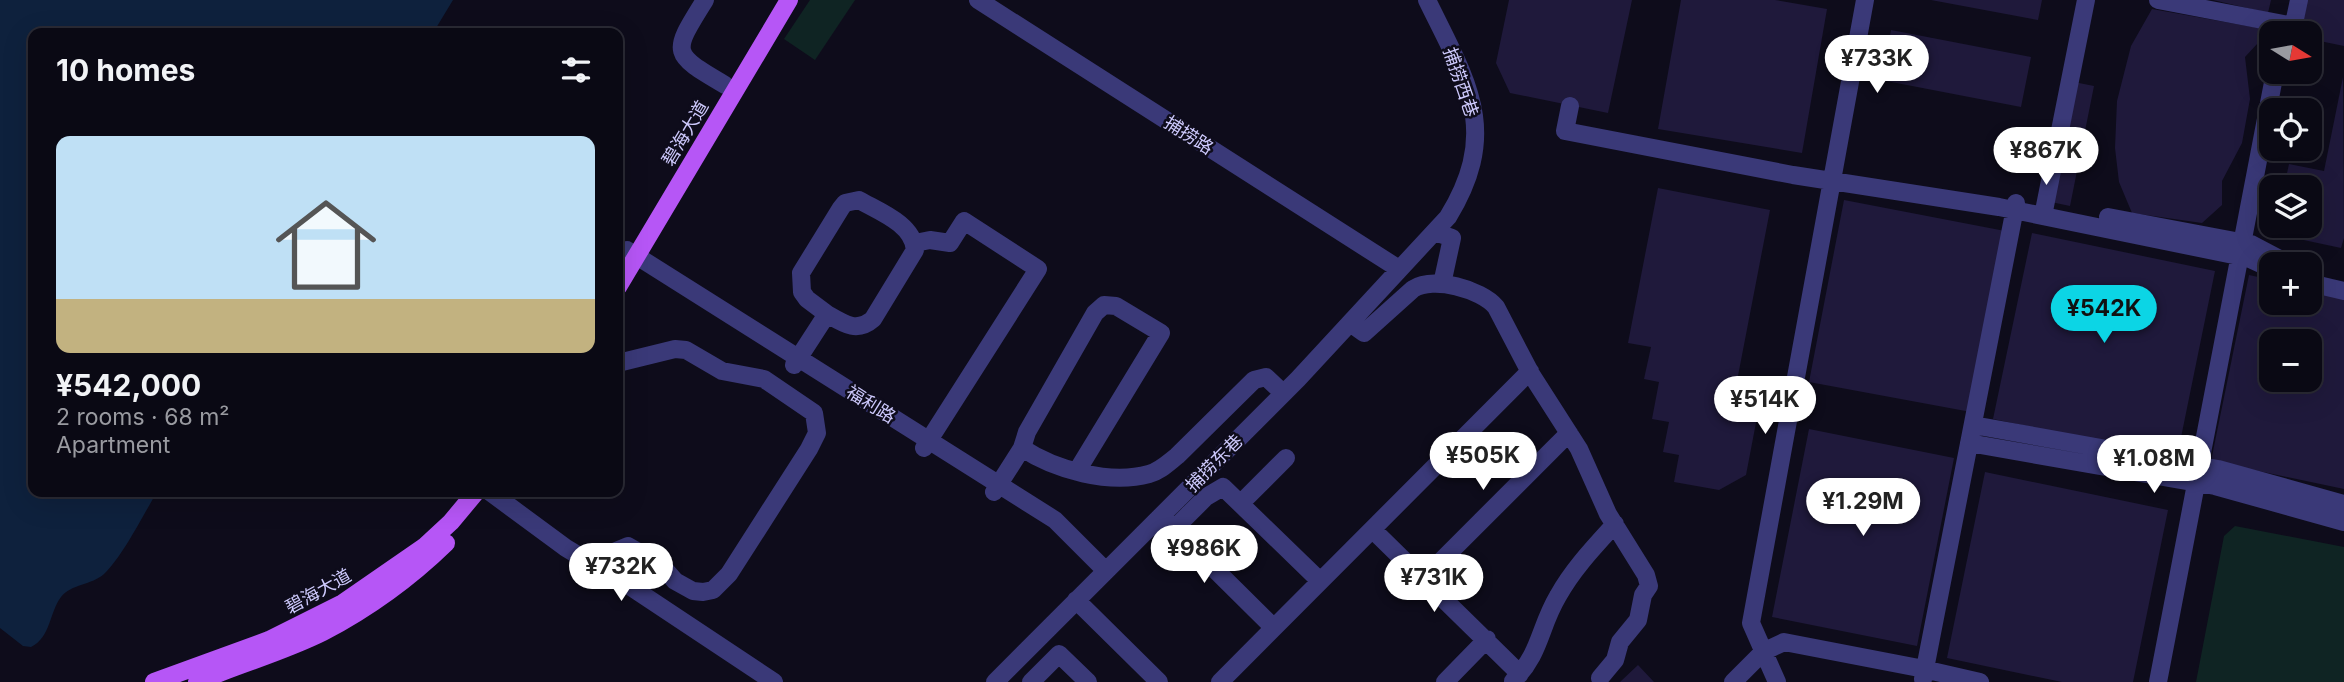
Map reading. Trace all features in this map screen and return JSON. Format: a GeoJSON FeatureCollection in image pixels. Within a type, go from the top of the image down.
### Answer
{"type":"FeatureCollection","features":[{"type":"Feature","properties":{"kind":"main road","name":"碧海大道"},"geometry":{"type":"LineString","coordinates":[[627,258],[776,0]]}},
{"type":"Feature","properties":{"kind":"main road","name":"碧海大道"},"geometry":{"type":"LineString","coordinates":[[627,258],[789,0]]}},
{"type":"Feature","properties":{"kind":"main road","name":"碧海大道"},"geometry":{"type":"LineString","coordinates":[[154,682],[269,640],[343,603],[424,547],[451,522],[472,497]]}},
{"type":"Feature","properties":{"kind":"main road","name":"碧海大道"},"geometry":{"type":"LineString","coordinates":[[198,682],[288,647],[341,622],[393,588],[426,561],[456,533],[486,497]]}},
{"type":"Feature","properties":{"kind":"street"},"geometry":{"type":"LineString","coordinates":[[705,0],[682,38],[681,48],[691,65],[725,85]]}},
{"type":"Feature","properties":{"kind":"street","name":"捕捞路"},"geometry":{"type":"LineString","coordinates":[[978,0],[1399,270]]}},
{"type":"Feature","properties":{"kind":"street","name":"捕捞西巷"},"geometry":{"type":"LineString","coordinates":[[1399,270],[1453,209],[1473,159],[1476,121],[1465,82],[1427,0]]}},
{"type":"Feature","properties":{"kind":"street"},"geometry":{"type":"LineString","coordinates":[[1786,682],[1751,624],[1794,411],[1865,0]]}},
{"type":"Feature","properties":{"kind":"street"},"geometry":{"type":"LineString","coordinates":[[1836,178],[1875,0]]}},
{"type":"Feature","properties":{"kind":"street"},"geometry":{"type":"LineString","coordinates":[[2041,211],[2077,0]]}},
{"type":"Feature","properties":{"kind":"street"},"geometry":{"type":"LineString","coordinates":[[2041,211],[2085,0]]}},
{"type":"Feature","properties":{"kind":"street"},"geometry":{"type":"LineString","coordinates":[[2158,0],[2259,23]]}},
{"type":"Feature","properties":{"kind":"street"},"geometry":{"type":"LineString","coordinates":[[2288,0],[2288,21]]}},
{"type":"Feature","properties":{"kind":"street"},"geometry":{"type":"LineString","coordinates":[[2291,21],[2299,0]]}},
{"type":"Feature","properties":{"kind":"street"},"geometry":{"type":"LineString","coordinates":[[2158,682],[2245,250],[2273,84]]}},
{"type":"Feature","properties":{"kind":"street"},"geometry":{"type":"LineString","coordinates":[[1570,106],[1566,128],[1836,178],[2041,211],[2259,254]]}},
{"type":"Feature","properties":{"kind":"street"},"geometry":{"type":"LineString","coordinates":[[2245,250],[2267,161]]}},
{"type":"Feature","properties":{"kind":"street"},"geometry":{"type":"LineString","coordinates":[[859,200],[901,225],[912,236],[915,250],[873,319],[866,325],[852,327],[827,314],[802,292],[801,274],[845,203],[859,200]]}},
{"type":"Feature","properties":{"kind":"street"},"geometry":{"type":"LineString","coordinates":[[1937,677],[1969,443],[2015,207]]}},
{"type":"Feature","properties":{"kind":"street"},"geometry":{"type":"LineString","coordinates":[[915,243],[930,240],[950,243],[964,221],[1038,270],[927,444]]}},
{"type":"Feature","properties":{"kind":"street"},"geometry":{"type":"LineString","coordinates":[[1435,232],[1452,238],[1442,284]]}},
{"type":"Feature","properties":{"kind":"street"},"geometry":{"type":"LineString","coordinates":[[2245,250],[2259,260]]}},
{"type":"Feature","properties":{"kind":"street","name":"福利路"},"geometry":{"type":"LineString","coordinates":[[627,258],[996,488],[1055,520],[1103,574]]}},
{"type":"Feature","properties":{"kind":"street","name":"捕捞东巷"},"geometry":{"type":"LineString","coordinates":[[995,682],[1283,393],[1399,270]]}},
{"type":"Feature","properties":{"kind":"street"},"geometry":{"type":"LineString","coordinates":[[2322,274],[2344,279]]}},
{"type":"Feature","properties":{"kind":"street"},"geometry":{"type":"LineString","coordinates":[[1350,323],[1364,333],[1420,284],[1442,284],[1478,293],[1488,298],[1496,307],[1530,371],[1569,433],[1615,524],[1646,575],[1649,586],[1643,596],[1638,621],[1620,642],[1615,660],[1600,678]]}},
{"type":"Feature","properties":{"kind":"street"},"geometry":{"type":"LineString","coordinates":[[2322,286],[2344,291]]}},
{"type":"Feature","properties":{"kind":"street"},"geometry":{"type":"LineString","coordinates":[[996,488],[1022,448],[1027,432],[1095,313],[1104,305],[1116,306],[1161,333],[1077,471]]}},
{"type":"Feature","properties":{"kind":"street"},"geometry":{"type":"LineString","coordinates":[[796,362],[827,314]]}},
{"type":"Feature","properties":{"kind":"street"},"geometry":{"type":"LineString","coordinates":[[623,362],[675,349],[686,349],[722,371],[764,379],[814,413],[817,423],[817,433],[809,449],[722,583],[713,590],[693,591],[668,574],[647,564],[638,563],[623,582]]}},
{"type":"Feature","properties":{"kind":"street"},"geometry":{"type":"LineString","coordinates":[[1220,682],[1530,371]]}},
{"type":"Feature","properties":{"kind":"street"},"geometry":{"type":"LineString","coordinates":[[1022,448],[1047,463],[1077,471],[1111,476],[1150,474],[1177,456],[1254,380],[1266,377],[1283,393]]}},
{"type":"Feature","properties":{"kind":"street"},"geometry":{"type":"LineString","coordinates":[[1972,425],[2344,504]]}},
{"type":"Feature","properties":{"kind":"street"},"geometry":{"type":"LineString","coordinates":[[1424,578],[1569,433]]}},
{"type":"Feature","properties":{"kind":"street"},"geometry":{"type":"LineString","coordinates":[[1969,443],[2201,475],[2344,522]]}},
{"type":"Feature","properties":{"kind":"street"},"geometry":{"type":"LineString","coordinates":[[1241,503],[1286,458]]}},
{"type":"Feature","properties":{"kind":"street"},"geometry":{"type":"LineString","coordinates":[[2165,682],[2201,475]]}},
{"type":"Feature","properties":{"kind":"street"},"geometry":{"type":"LineString","coordinates":[[1174,529],[1206,497],[1223,487],[1320,581]]}},
{"type":"Feature","properties":{"kind":"street"},"geometry":{"type":"LineString","coordinates":[[497,497],[540,530],[774,682]]}},
{"type":"Feature","properties":{"kind":"street"},"geometry":{"type":"LineString","coordinates":[[1161,516],[1273,627]]}},
{"type":"Feature","properties":{"kind":"street"},"geometry":{"type":"LineString","coordinates":[[1373,530],[1487,639],[1516,678],[1531,661],[1548,615],[1568,579],[1615,524]]}},
{"type":"Feature","properties":{"kind":"street"},"geometry":{"type":"LineString","coordinates":[[602,570],[616,551],[628,546],[662,565],[668,574]]}},
{"type":"Feature","properties":{"kind":"street"},"geometry":{"type":"LineString","coordinates":[[1076,600],[1159,682]]}},
{"type":"Feature","properties":{"kind":"street"},"geometry":{"type":"LineString","coordinates":[[1037,639],[1056,657]]}},
{"type":"Feature","properties":{"kind":"street"},"geometry":{"type":"LineString","coordinates":[[1445,682],[1487,639]]}},
{"type":"Feature","properties":{"kind":"street"},"geometry":{"type":"LineString","coordinates":[[1739,677],[1769,655],[1787,653],[1980,682]]}},
{"type":"Feature","properties":{"kind":"street"},"geometry":{"type":"LineString","coordinates":[[1031,682],[1059,654],[1088,682]]}},
{"type":"Feature","properties":{"kind":"street"},"geometry":{"type":"LineString","coordinates":[[1769,655],[1777,682]]}},
{"type":"Feature","properties":{"kind":"green space"},"geometry":{"type":"Polygon","coordinates":[[[810,0],[855,0],[815,60],[784,39],[810,0]]]}},
{"type":"Feature","properties":{"kind":"green space"},"geometry":{"type":"Polygon","coordinates":[[[2235,526],[2344,547],[2344,682],[2196,682],[2224,536],[2235,526]]]}},
{"type":"Feature","properties":{"kind":"water"},"geometry":{"type":"Polygon","coordinates":[[[0,0],[453,0],[436,28],[28,28],[28,497],[154,497],[125,546],[104,574],[61,597],[38,643],[31,647],[23,646],[0,628],[0,0]]]}},
{"type":"Feature","properties":{"kind":"building"},"geometry":{"type":"Polygon","coordinates":[[[1509,0],[1632,0],[1608,113],[1510,93],[1496,63],[1509,0]]]}},
{"type":"Feature","properties":{"kind":"building"},"geometry":{"type":"Polygon","coordinates":[[[1681,0],[1775,0],[1827,9],[1802,153],[1658,129],[1681,0]]]}},
{"type":"Feature","properties":{"kind":"building"},"geometry":{"type":"Polygon","coordinates":[[[1931,0],[2042,0],[2038,20],[1931,0]]]}},
{"type":"Feature","properties":{"kind":"building"},"geometry":{"type":"Polygon","coordinates":[[[2213,0],[2271,0],[2268,13],[2213,0]]]}},
{"type":"Feature","properties":{"kind":"building"},"geometry":{"type":"Polygon","coordinates":[[[2307,0],[2344,0],[2344,46],[2322,41],[2322,21],[2303,21],[2307,0]]]}},
{"type":"Feature","properties":{"kind":"building"},"geometry":{"type":"Polygon","coordinates":[[[2152,9],[2259,28],[2259,42],[2245,57],[2250,99],[2242,143],[2222,181],[2222,205],[2202,223],[2132,213],[2119,182],[2115,148],[2117,101],[2131,46],[2152,9]]]}},
{"type":"Feature","properties":{"kind":"building"},"geometry":{"type":"Polygon","coordinates":[[[1891,30],[2031,57],[2021,107],[1881,80],[1891,30]]]}},
{"type":"Feature","properties":{"kind":"building"},"geometry":{"type":"Polygon","coordinates":[[[2343,77],[2344,238],[2341,248],[2299,239],[2322,238],[2322,175],[2287,175],[2289,164],[2324,171],[2343,77]]]}},
{"type":"Feature","properties":{"kind":"building"},"geometry":{"type":"Polygon","coordinates":[[[2074,82],[2094,86],[2070,206],[2051,202],[2074,82]]]}},
{"type":"Feature","properties":{"kind":"building"},"geometry":{"type":"Polygon","coordinates":[[[1658,188],[1770,210],[1737,381],[1763,386],[1746,475],[1719,490],[1674,482],[1679,455],[1663,452],[1669,422],[1652,419],[1659,382],[1644,379],[1651,347],[1628,343],[1658,188]]]}},
{"type":"Feature","properties":{"kind":"building"},"geometry":{"type":"Polygon","coordinates":[[[1844,200],[2005,231],[1971,412],[1809,382],[1844,200]]]}},
{"type":"Feature","properties":{"kind":"building"},"geometry":{"type":"Polygon","coordinates":[[[2032,233],[2215,271],[2177,457],[1993,419],[2032,233]]]}},
{"type":"Feature","properties":{"kind":"building"},"geometry":{"type":"Polygon","coordinates":[[[2249,275],[2259,277],[2259,315],[2322,315],[2322,290],[2344,295],[2344,489],[2211,461],[2249,275]]]}},
{"type":"Feature","properties":{"kind":"building"},"geometry":{"type":"Polygon","coordinates":[[[1809,429],[1954,458],[1917,646],[1772,617],[1809,429]]]}},
{"type":"Feature","properties":{"kind":"building"},"geometry":{"type":"Polygon","coordinates":[[[1985,472],[2168,510],[2133,682],[2062,682],[1947,658],[1985,472]]]}},
{"type":"Feature","properties":{"kind":"building"},"geometry":{"type":"Polygon","coordinates":[[[1638,665],[1654,682],[1620,682],[1638,665]]]}}]}
